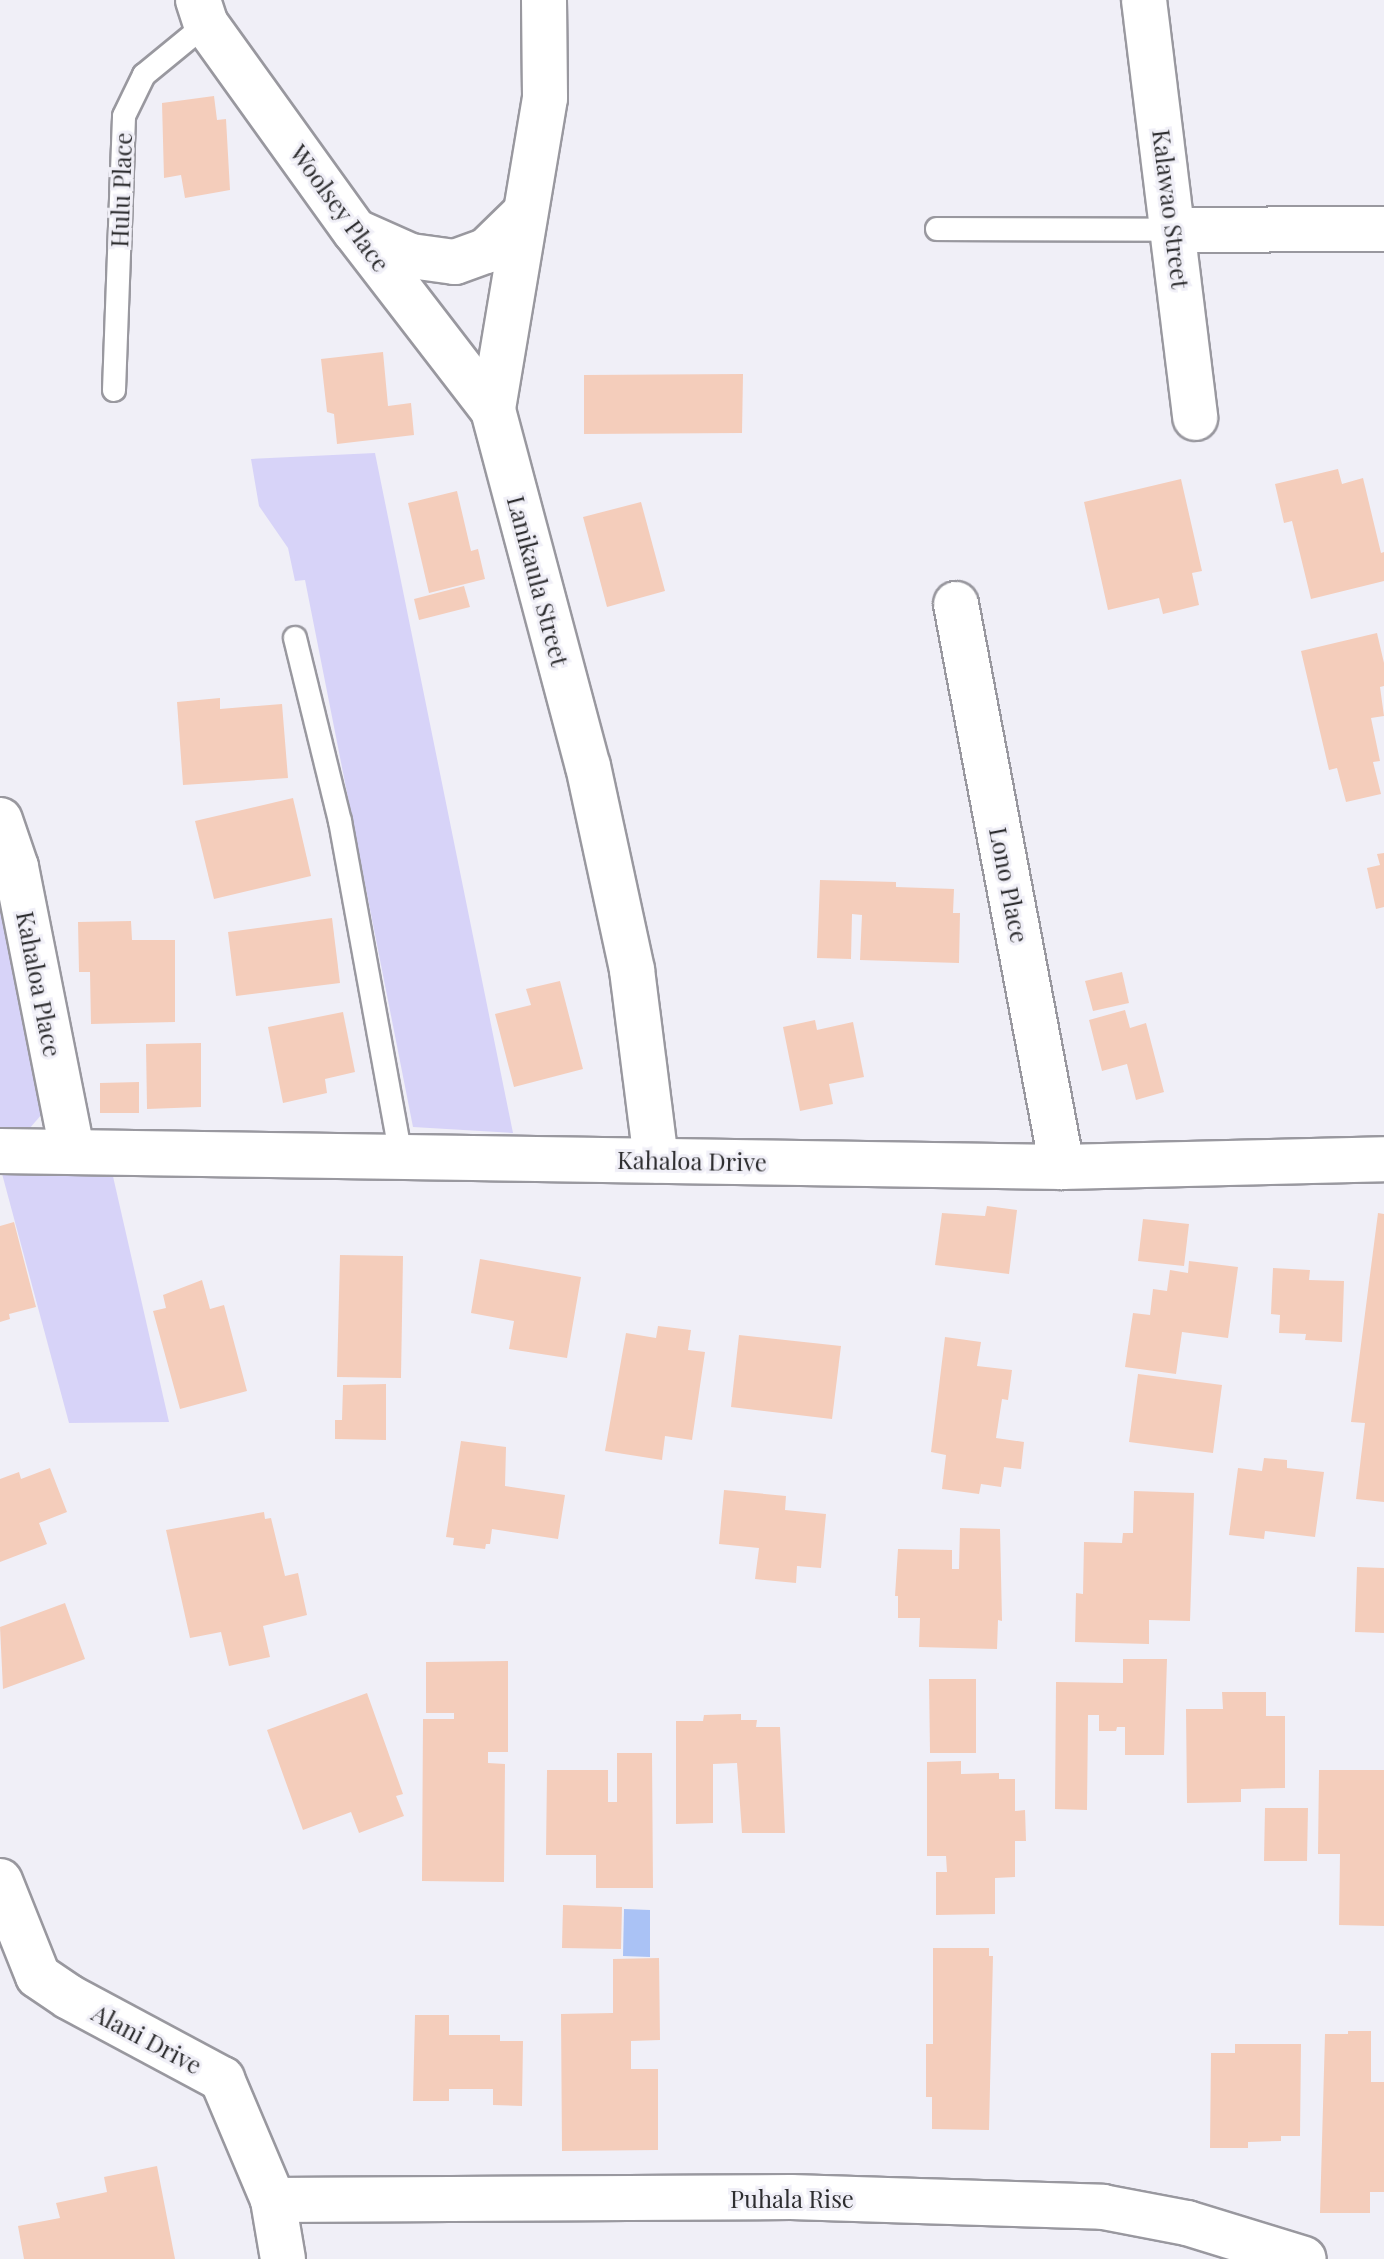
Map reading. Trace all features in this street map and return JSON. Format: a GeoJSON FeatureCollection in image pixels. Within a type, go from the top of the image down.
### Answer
{"type":"FeatureCollection","features":[{"type":"Feature","properties":{"kind":"street","name":"Lanikaula Street"},"geometry":{"type":"LineString","coordinates":[[544,0],[545,98],[493,410],[591,780],[632,970],[656,1160]]}},
{"type":"Feature","properties":{"kind":"street","name":"Kalawao Street"},"geometry":{"type":"LineString","coordinates":[[1144,0],[1195,418]]}},
{"type":"Feature","properties":{"kind":"street","name":"Woolsey Place"},"geometry":{"type":"LineString","coordinates":[[202,12],[355,231],[493,410]]}},
{"type":"Feature","properties":{"kind":"street"},"geometry":{"type":"LineString","coordinates":[[355,231],[411,256],[455,262],[486,251],[524,214]]}},
{"type":"Feature","properties":{"kind":"street"},"geometry":{"type":"LineString","coordinates":[[1174,230],[1384,229]]}},
{"type":"Feature","properties":{"kind":"street","name":"Lono Place"},"geometry":{"type":"LineString","coordinates":[[956,604],[1062,1167]]}},
{"type":"Feature","properties":{"kind":"street","name":"Kahaloa Place"},"geometry":{"type":"LineString","coordinates":[[0,820],[16,867],[72,1150]]}},
{"type":"Feature","properties":{"kind":"street","name":"Kahaloa Drive"},"geometry":{"type":"LineString","coordinates":[[0,1151],[1062,1167],[1384,1159]]}},
{"type":"Feature","properties":{"kind":"street","name":"Alani Drive"},"geometry":{"type":"LineString","coordinates":[[0,1881],[38,1976],[69,1997],[222,2079],[273,2200],[283,2259]]}},
{"type":"Feature","properties":{"kind":"street","name":"Puhala Rise"},"geometry":{"type":"LineString","coordinates":[[273,2200],[791,2197],[1103,2207],[1187,2223],[1304,2259]]}},
{"type":"Feature","properties":{"kind":"lane","name":"Hulu Place"},"geometry":{"type":"LineString","coordinates":[[114,390],[124,116],[144,75],[202,12]]}},
{"type":"Feature","properties":{"kind":"lane"},"geometry":{"type":"LineString","coordinates":[[937,229],[1174,230]]}},
{"type":"Feature","properties":{"kind":"lane"},"geometry":{"type":"LineString","coordinates":[[295,638],[340,821],[401,1156]]}},
{"type":"Feature","properties":{"kind":"shaded area"},"geometry":{"type":"Polygon","coordinates":[[[375,453],[513,1133],[413,1127],[305,580],[295,581],[288,548],[259,506],[251,459],[375,453]]]}},
{"type":"Feature","properties":{"kind":"shaded area"},"geometry":{"type":"Polygon","coordinates":[[[0,887],[45,1093],[42,1114],[29,1129],[8,1135],[0,1135],[0,887]]]}},
{"type":"Feature","properties":{"kind":"shaded area"},"geometry":{"type":"Polygon","coordinates":[[[1,1170],[112,1172],[169,1422],[69,1423],[1,1170]]]}},
{"type":"Feature","properties":{"kind":"water"},"geometry":{"type":"Polygon","coordinates":[[[624,1909],[650,1910],[650,1957],[623,1956],[624,1909]]]}},
{"type":"Feature","properties":{"kind":"building"},"geometry":{"type":"Polygon","coordinates":[[[214,96],[217,120],[226,119],[230,190],[185,198],[181,175],[164,178],[162,103],[214,96]]]}},
{"type":"Feature","properties":{"kind":"building"},"geometry":{"type":"Polygon","coordinates":[[[383,352],[388,406],[411,403],[414,435],[337,444],[334,414],[327,412],[321,359],[383,352]]]}},
{"type":"Feature","properties":{"kind":"building"},"geometry":{"type":"Polygon","coordinates":[[[743,374],[742,433],[584,434],[584,375],[743,374]]]}},
{"type":"Feature","properties":{"kind":"building"},"geometry":{"type":"Polygon","coordinates":[[[1338,469],[1342,484],[1363,478],[1381,553],[1384,552],[1384,581],[1311,599],[1292,521],[1284,523],[1275,484],[1338,469]]]}},
{"type":"Feature","properties":{"kind":"building"},"geometry":{"type":"Polygon","coordinates":[[[1181,479],[1202,571],[1192,573],[1199,605],[1163,614],[1159,598],[1108,610],[1084,502],[1181,479]]]}},
{"type":"Feature","properties":{"kind":"building"},"geometry":{"type":"Polygon","coordinates":[[[457,491],[471,551],[478,549],[485,579],[429,593],[408,503],[457,491]]]}},
{"type":"Feature","properties":{"kind":"building"},"geometry":{"type":"Polygon","coordinates":[[[641,502],[665,591],[607,607],[583,517],[641,502]]]}},
{"type":"Feature","properties":{"kind":"building"},"geometry":{"type":"Polygon","coordinates":[[[464,586],[470,607],[419,620],[414,599],[464,586]]]}},
{"type":"Feature","properties":{"kind":"building"},"geometry":{"type":"Polygon","coordinates":[[[1377,633],[1384,663],[1384,686],[1380,687],[1384,716],[1371,718],[1380,761],[1373,762],[1381,794],[1346,802],[1337,768],[1329,770],[1301,651],[1377,633]]]}},
{"type":"Feature","properties":{"kind":"building"},"geometry":{"type":"Polygon","coordinates":[[[220,698],[220,709],[282,704],[288,778],[183,785],[177,702],[220,698]]]}},
{"type":"Feature","properties":{"kind":"building"},"geometry":{"type":"Polygon","coordinates":[[[293,798],[311,876],[214,899],[195,821],[293,798]]]}},
{"type":"Feature","properties":{"kind":"building"},"geometry":{"type":"Polygon","coordinates":[[[1384,853],[1384,907],[1376,909],[1367,868],[1380,865],[1377,854],[1384,853]]]}},
{"type":"Feature","properties":{"kind":"building"},"geometry":{"type":"Polygon","coordinates":[[[820,880],[896,882],[896,887],[954,889],[953,913],[960,913],[959,963],[860,960],[862,915],[852,914],[851,959],[817,958],[820,880]]]}},
{"type":"Feature","properties":{"kind":"building"},"geometry":{"type":"Polygon","coordinates":[[[332,918],[340,983],[236,996],[228,932],[332,918]]]}},
{"type":"Feature","properties":{"kind":"building"},"geometry":{"type":"Polygon","coordinates":[[[131,921],[132,940],[175,940],[175,1022],[91,1024],[90,972],[79,972],[78,922],[131,921]]]}},
{"type":"Feature","properties":{"kind":"building"},"geometry":{"type":"Polygon","coordinates":[[[1122,972],[1129,1003],[1093,1011],[1085,981],[1122,972]]]}},
{"type":"Feature","properties":{"kind":"building"},"geometry":{"type":"Polygon","coordinates":[[[560,981],[583,1069],[514,1087],[495,1014],[531,1005],[526,989],[560,981]]]}},
{"type":"Feature","properties":{"kind":"building"},"geometry":{"type":"Polygon","coordinates":[[[1125,1010],[1130,1028],[1146,1023],[1164,1092],[1136,1100],[1127,1064],[1102,1071],[1089,1020],[1125,1010]]]}},
{"type":"Feature","properties":{"kind":"building"},"geometry":{"type":"Polygon","coordinates":[[[343,1012],[355,1072],[325,1079],[327,1093],[283,1103],[268,1027],[343,1012]]]}},
{"type":"Feature","properties":{"kind":"building"},"geometry":{"type":"Polygon","coordinates":[[[815,1020],[817,1030],[853,1022],[864,1077],[829,1084],[833,1104],[800,1111],[783,1027],[815,1020]]]}},
{"type":"Feature","properties":{"kind":"building"},"geometry":{"type":"Polygon","coordinates":[[[201,1043],[201,1107],[147,1109],[146,1044],[201,1043]]]}},
{"type":"Feature","properties":{"kind":"building"},"geometry":{"type":"Polygon","coordinates":[[[139,1082],[139,1113],[100,1113],[100,1083],[139,1082]]]}},
{"type":"Feature","properties":{"kind":"building"},"geometry":{"type":"Polygon","coordinates":[[[987,1206],[1017,1210],[1009,1274],[935,1265],[942,1213],[985,1216],[987,1206]]]}},
{"type":"Feature","properties":{"kind":"building"},"geometry":{"type":"Polygon","coordinates":[[[1378,1213],[1384,1214],[1384,1502],[1356,1499],[1365,1423],[1351,1422],[1378,1213]]]}},
{"type":"Feature","properties":{"kind":"building"},"geometry":{"type":"Polygon","coordinates":[[[1143,1219],[1189,1224],[1184,1266],[1138,1261],[1143,1219]]]}},
{"type":"Feature","properties":{"kind":"building"},"geometry":{"type":"Polygon","coordinates":[[[14,1222],[36,1307],[9,1314],[10,1319],[0,1322],[0,1226],[14,1222]]]}},
{"type":"Feature","properties":{"kind":"building"},"geometry":{"type":"Polygon","coordinates":[[[340,1255],[403,1256],[401,1378],[337,1377],[340,1255]]]}},
{"type":"Feature","properties":{"kind":"building"},"geometry":{"type":"Polygon","coordinates":[[[480,1259],[581,1277],[567,1358],[509,1349],[514,1321],[471,1313],[480,1259]]]}},
{"type":"Feature","properties":{"kind":"building"},"geometry":{"type":"Polygon","coordinates":[[[1189,1261],[1238,1267],[1228,1338],[1182,1332],[1176,1374],[1125,1367],[1133,1313],[1150,1315],[1153,1289],[1167,1291],[1170,1270],[1188,1273],[1189,1261]]]}},
{"type":"Feature","properties":{"kind":"building"},"geometry":{"type":"Polygon","coordinates":[[[1273,1268],[1310,1270],[1309,1280],[1344,1281],[1342,1342],[1305,1340],[1306,1334],[1279,1333],[1280,1315],[1271,1314],[1273,1268]]]}},
{"type":"Feature","properties":{"kind":"building"},"geometry":{"type":"Polygon","coordinates":[[[202,1280],[210,1309],[224,1305],[247,1391],[180,1409],[153,1311],[166,1308],[163,1295],[202,1280]]]}},
{"type":"Feature","properties":{"kind":"building"},"geometry":{"type":"Polygon","coordinates":[[[658,1326],[691,1330],[688,1350],[705,1352],[692,1440],[665,1436],[662,1460],[605,1451],[626,1333],[656,1338],[658,1326]]]}},
{"type":"Feature","properties":{"kind":"building"},"geometry":{"type":"Polygon","coordinates":[[[739,1335],[841,1346],[832,1419],[731,1407],[739,1335]]]}},
{"type":"Feature","properties":{"kind":"building"},"geometry":{"type":"Polygon","coordinates":[[[945,1337],[981,1342],[977,1366],[1012,1370],[1008,1400],[1002,1399],[996,1438],[1024,1442],[1021,1469],[1004,1467],[1001,1487],[981,1484],[979,1494],[942,1489],[946,1455],[931,1452],[945,1337]]]}},
{"type":"Feature","properties":{"kind":"building"},"geometry":{"type":"Polygon","coordinates":[[[1138,1374],[1222,1385],[1213,1453],[1129,1442],[1138,1374]]]}},
{"type":"Feature","properties":{"kind":"building"},"geometry":{"type":"Polygon","coordinates":[[[386,1384],[386,1440],[335,1439],[335,1420],[342,1420],[343,1385],[386,1384]]]}},
{"type":"Feature","properties":{"kind":"building"},"geometry":{"type":"Polygon","coordinates":[[[461,1441],[506,1447],[505,1486],[565,1495],[558,1539],[492,1529],[490,1544],[486,1544],[485,1549],[453,1545],[454,1538],[446,1537],[461,1441]]]}},
{"type":"Feature","properties":{"kind":"building"},"geometry":{"type":"Polygon","coordinates":[[[1264,1458],[1287,1460],[1287,1468],[1324,1472],[1315,1537],[1265,1531],[1264,1539],[1229,1535],[1238,1468],[1262,1471],[1264,1458]]]}},
{"type":"Feature","properties":{"kind":"building"},"geometry":{"type":"Polygon","coordinates":[[[50,1468],[67,1512],[39,1523],[47,1544],[0,1562],[0,1479],[19,1472],[21,1479],[50,1468]]]}},
{"type":"Feature","properties":{"kind":"building"},"geometry":{"type":"Polygon","coordinates":[[[724,1490],[786,1496],[785,1510],[826,1514],[821,1568],[797,1566],[796,1583],[755,1579],[759,1548],[719,1544],[724,1490]]]}},
{"type":"Feature","properties":{"kind":"building"},"geometry":{"type":"Polygon","coordinates":[[[1134,1491],[1194,1493],[1190,1621],[1149,1620],[1149,1644],[1075,1642],[1076,1593],[1083,1594],[1084,1542],[1122,1543],[1123,1533],[1133,1533],[1134,1491]]]}},
{"type":"Feature","properties":{"kind":"building"},"geometry":{"type":"Polygon","coordinates":[[[264,1512],[265,1519],[271,1518],[285,1576],[298,1573],[307,1615],[263,1626],[270,1657],[229,1666],[221,1632],[190,1638],[166,1530],[264,1512]]]}},
{"type":"Feature","properties":{"kind":"building"},"geometry":{"type":"Polygon","coordinates":[[[960,1528],[1000,1529],[1002,1621],[998,1620],[997,1649],[919,1647],[920,1618],[898,1618],[898,1596],[895,1596],[898,1549],[952,1550],[952,1569],[959,1569],[960,1528]]]}},
{"type":"Feature","properties":{"kind":"building"},"geometry":{"type":"Polygon","coordinates":[[[1357,1567],[1384,1568],[1384,1633],[1355,1632],[1357,1567]]]}},
{"type":"Feature","properties":{"kind":"building"},"geometry":{"type":"Polygon","coordinates":[[[65,1603],[85,1659],[3,1689],[0,1627],[65,1603]]]}},
{"type":"Feature","properties":{"kind":"building"},"geometry":{"type":"Polygon","coordinates":[[[1123,1659],[1167,1659],[1164,1755],[1125,1755],[1125,1727],[1117,1727],[1116,1731],[1099,1731],[1099,1715],[1088,1715],[1087,1810],[1055,1809],[1056,1682],[1123,1683],[1123,1659]]]}},
{"type":"Feature","properties":{"kind":"building"},"geometry":{"type":"Polygon","coordinates":[[[508,1661],[508,1752],[488,1752],[488,1763],[505,1764],[504,1882],[422,1881],[423,1719],[454,1719],[454,1713],[426,1713],[426,1662],[508,1661]]]}},
{"type":"Feature","properties":{"kind":"building"},"geometry":{"type":"Polygon","coordinates":[[[929,1679],[976,1679],[976,1753],[930,1753],[929,1679]]]}},
{"type":"Feature","properties":{"kind":"building"},"geometry":{"type":"Polygon","coordinates":[[[1222,1692],[1266,1692],[1266,1716],[1285,1716],[1285,1788],[1241,1789],[1241,1802],[1187,1803],[1186,1709],[1223,1709],[1222,1692]]]}},
{"type":"Feature","properties":{"kind":"building"},"geometry":{"type":"Polygon","coordinates":[[[367,1693],[403,1794],[396,1796],[404,1816],[359,1833],[351,1812],[303,1830],[267,1730],[367,1693]]]}},
{"type":"Feature","properties":{"kind":"building"},"geometry":{"type":"Polygon","coordinates":[[[741,1714],[741,1720],[757,1720],[756,1727],[780,1727],[785,1833],[742,1833],[737,1763],[713,1764],[713,1823],[676,1824],[676,1721],[703,1721],[704,1715],[741,1714]]]}},
{"type":"Feature","properties":{"kind":"building"},"geometry":{"type":"Polygon","coordinates":[[[617,1753],[652,1753],[653,1888],[596,1888],[596,1855],[546,1855],[547,1770],[608,1770],[608,1802],[617,1802],[617,1753]]]}},
{"type":"Feature","properties":{"kind":"building"},"geometry":{"type":"Polygon","coordinates":[[[961,1761],[961,1774],[999,1773],[999,1779],[1015,1779],[1015,1811],[1025,1810],[1026,1841],[1015,1841],[1015,1877],[995,1878],[995,1914],[936,1915],[936,1872],[947,1872],[946,1856],[927,1856],[927,1762],[961,1761]]]}},
{"type":"Feature","properties":{"kind":"building"},"geometry":{"type":"Polygon","coordinates":[[[1319,1770],[1384,1770],[1384,1926],[1339,1925],[1340,1854],[1318,1854],[1319,1770]]]}},
{"type":"Feature","properties":{"kind":"building"},"geometry":{"type":"Polygon","coordinates":[[[1265,1808],[1308,1808],[1307,1861],[1264,1861],[1265,1808]]]}},
{"type":"Feature","properties":{"kind":"building"},"geometry":{"type":"Polygon","coordinates":[[[563,1905],[622,1907],[621,1949],[562,1948],[563,1905]]]}},
{"type":"Feature","properties":{"kind":"building"},"geometry":{"type":"Polygon","coordinates":[[[933,1948],[989,1948],[989,1956],[993,1956],[989,2130],[932,2129],[932,2097],[926,2097],[926,2044],[933,2044],[933,1948]]]}},
{"type":"Feature","properties":{"kind":"building"},"geometry":{"type":"Polygon","coordinates":[[[659,1958],[660,2040],[631,2041],[631,2069],[658,2069],[658,2150],[562,2151],[561,2014],[613,2013],[613,1959],[659,1958]]]}},
{"type":"Feature","properties":{"kind":"building"},"geometry":{"type":"Polygon","coordinates":[[[415,2015],[449,2015],[449,2035],[500,2035],[500,2041],[523,2041],[522,2106],[493,2105],[493,2089],[449,2089],[449,2101],[413,2101],[415,2015]]]}},
{"type":"Feature","properties":{"kind":"building"},"geometry":{"type":"Polygon","coordinates":[[[1348,2031],[1371,2031],[1371,2082],[1384,2082],[1384,2192],[1370,2192],[1370,2213],[1320,2213],[1325,2034],[1348,2034],[1348,2031]]]}},
{"type":"Feature","properties":{"kind":"building"},"geometry":{"type":"Polygon","coordinates":[[[1235,2044],[1301,2044],[1300,2136],[1281,2136],[1281,2141],[1248,2142],[1248,2148],[1210,2148],[1211,2053],[1235,2053],[1235,2044]]]}},
{"type":"Feature","properties":{"kind":"building"},"geometry":{"type":"Polygon","coordinates":[[[157,2166],[175,2259],[24,2259],[18,2226],[60,2218],[56,2203],[107,2192],[104,2177],[157,2166]]]}}]}
